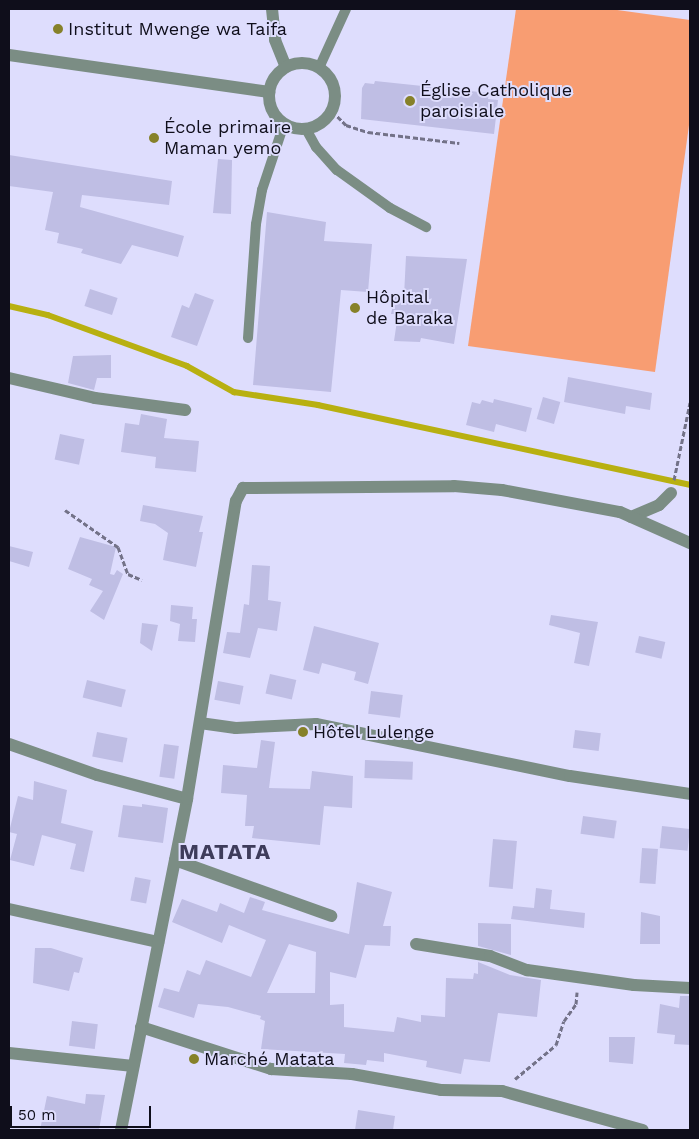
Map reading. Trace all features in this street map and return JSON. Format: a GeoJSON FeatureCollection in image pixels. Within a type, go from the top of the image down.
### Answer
{"type":"FeatureCollection","features":[{"type":"Feature","properties":{"kind":"street"},"geometry":{"type":"LineString","coordinates":[[272,9],[274,40],[286,66]]}},
{"type":"Feature","properties":{"kind":"street"},"geometry":{"type":"LineString","coordinates":[[9,55],[269,92]]}},
{"type":"Feature","properties":{"kind":"street"},"geometry":{"type":"LineString","coordinates":[[303,63],[319,68],[330,80],[335,95],[332,110],[321,123],[306,129],[284,124],[269,105],[269,92],[274,77],[286,66],[303,63]]}},
{"type":"Feature","properties":{"kind":"street"},"geometry":{"type":"LineString","coordinates":[[9,378],[95,398],[185,410]]}},
{"type":"Feature","properties":{"kind":"street"},"geometry":{"type":"LineString","coordinates":[[121,1130],[187,799],[236,501],[243,488],[454,486],[502,490],[632,517],[690,543]]}},
{"type":"Feature","properties":{"kind":"street"},"geometry":{"type":"LineString","coordinates":[[632,517],[659,505],[671,493]]}},
{"type":"Feature","properties":{"kind":"street"},"geometry":{"type":"LineString","coordinates":[[200,723],[236,728],[316,724],[570,776],[690,794]]}},
{"type":"Feature","properties":{"kind":"street"},"geometry":{"type":"LineString","coordinates":[[9,744],[97,775],[187,799]]}},
{"type":"Feature","properties":{"kind":"street"},"geometry":{"type":"LineString","coordinates":[[174,860],[331,916]]}},
{"type":"Feature","properties":{"kind":"street"},"geometry":{"type":"LineString","coordinates":[[9,909],[158,942]]}},
{"type":"Feature","properties":{"kind":"street"},"geometry":{"type":"LineString","coordinates":[[416,944],[490,956],[527,970],[578,974],[634,985],[690,988]]}},
{"type":"Feature","properties":{"kind":"street"},"geometry":{"type":"LineString","coordinates":[[141,1027],[271,1069],[352,1074],[441,1090],[502,1091],[643,1130]]}},
{"type":"Feature","properties":{"kind":"street"},"geometry":{"type":"LineString","coordinates":[[9,1053],[134,1066]]}},
{"type":"Feature","properties":{"kind":"lane"},"geometry":{"type":"LineString","coordinates":[[319,68],[346,9]]}},
{"type":"Feature","properties":{"kind":"lane"},"geometry":{"type":"LineString","coordinates":[[248,338],[256,224],[262,190],[284,124]]}},
{"type":"Feature","properties":{"kind":"lane"},"geometry":{"type":"LineString","coordinates":[[306,129],[316,147],[337,170],[390,208],[426,227]]}},
{"type":"Feature","properties":{"kind":"path"},"geometry":{"type":"LineString","coordinates":[[332,110],[346,125],[368,132],[459,142]]}},
{"type":"Feature","properties":{"kind":"path"},"geometry":{"type":"LineString","coordinates":[[671,493],[690,403]]}},
{"type":"Feature","properties":{"kind":"path"},"geometry":{"type":"LineString","coordinates":[[65,510],[118,547],[128,574],[142,580]]}},
{"type":"Feature","properties":{"kind":"path"},"geometry":{"type":"LineString","coordinates":[[502,1091],[556,1045],[564,1021],[576,1004],[578,974]]}},
{"type":"Feature","properties":{"kind":"shaded area"},"geometry":{"type":"Polygon","coordinates":[[[516,9],[610,9],[690,20],[690,118],[655,372],[468,346],[516,9]]]}},
{"type":"Feature","properties":{"kind":"building","name":"Église Catholique paroisiale"},"geometry":{"type":"Polygon","coordinates":[[[375,81],[489,93],[488,99],[498,100],[494,134],[361,119],[362,88],[365,83],[374,84],[375,81]]]}},
{"type":"Feature","properties":{"kind":"building"},"geometry":{"type":"Polygon","coordinates":[[[9,155],[172,181],[169,205],[82,195],[80,207],[184,236],[178,257],[132,245],[121,264],[81,253],[83,249],[57,243],[59,233],[45,230],[53,192],[9,186],[9,155]]]}},
{"type":"Feature","properties":{"kind":"building"},"geometry":{"type":"Polygon","coordinates":[[[218,159],[232,160],[231,214],[213,213],[218,159]]]}},
{"type":"Feature","properties":{"kind":"building"},"geometry":{"type":"Polygon","coordinates":[[[267,212],[326,222],[324,241],[372,244],[368,292],[341,290],[331,392],[253,385],[267,212]]]}},
{"type":"Feature","properties":{"kind":"building"},"geometry":{"type":"Polygon","coordinates":[[[406,256],[467,259],[454,344],[421,338],[420,342],[394,341],[398,314],[391,314],[395,295],[404,296],[406,256]]]}},
{"type":"Feature","properties":{"kind":"building"},"geometry":{"type":"Polygon","coordinates":[[[90,289],[118,298],[112,315],[84,306],[90,289]]]}},
{"type":"Feature","properties":{"kind":"building"},"geometry":{"type":"Polygon","coordinates":[[[195,293],[214,300],[197,346],[171,337],[182,305],[189,308],[195,293]]]}},
{"type":"Feature","properties":{"kind":"building"},"geometry":{"type":"Polygon","coordinates":[[[111,355],[111,378],[97,378],[94,390],[68,383],[73,356],[111,355]]]}},
{"type":"Feature","properties":{"kind":"building"},"geometry":{"type":"Polygon","coordinates":[[[568,377],[652,393],[650,410],[626,406],[625,414],[564,402],[568,377]]]}},
{"type":"Feature","properties":{"kind":"building"},"geometry":{"type":"Polygon","coordinates":[[[543,397],[560,402],[554,424],[537,419],[543,397]]]}},
{"type":"Feature","properties":{"kind":"building"},"geometry":{"type":"Polygon","coordinates":[[[494,399],[532,408],[526,432],[496,424],[494,432],[466,425],[472,402],[480,404],[482,400],[493,403],[494,399]]]}},
{"type":"Feature","properties":{"kind":"building"},"geometry":{"type":"Polygon","coordinates":[[[141,414],[167,419],[164,438],[199,441],[196,472],[155,468],[156,457],[121,452],[125,423],[139,425],[141,414]]]}},
{"type":"Feature","properties":{"kind":"building"},"geometry":{"type":"Polygon","coordinates":[[[60,434],[84,439],[79,465],[55,459],[60,434]]]}},
{"type":"Feature","properties":{"kind":"building"},"geometry":{"type":"Polygon","coordinates":[[[143,505],[203,516],[199,532],[203,532],[196,567],[163,560],[168,533],[155,524],[140,521],[143,505]]]}},
{"type":"Feature","properties":{"kind":"building"},"geometry":{"type":"Polygon","coordinates":[[[80,537],[116,547],[110,574],[114,575],[117,570],[123,574],[104,620],[90,611],[103,591],[89,585],[92,579],[68,569],[80,537]]]}},
{"type":"Feature","properties":{"kind":"building"},"geometry":{"type":"Polygon","coordinates":[[[9,546],[33,552],[29,567],[9,561],[9,546]]]}},
{"type":"Feature","properties":{"kind":"building"},"geometry":{"type":"Polygon","coordinates":[[[252,565],[270,566],[268,600],[281,602],[277,631],[258,628],[250,658],[223,653],[227,632],[240,633],[244,604],[249,605],[252,565]]]}},
{"type":"Feature","properties":{"kind":"building"},"geometry":{"type":"Polygon","coordinates":[[[171,605],[193,607],[192,619],[197,619],[195,642],[178,641],[180,624],[170,621],[171,605]]]}},
{"type":"Feature","properties":{"kind":"building"},"geometry":{"type":"Polygon","coordinates":[[[551,615],[598,622],[589,666],[574,663],[580,633],[549,625],[551,615]]]}},
{"type":"Feature","properties":{"kind":"building"},"geometry":{"type":"Polygon","coordinates":[[[142,623],[158,625],[152,651],[140,643],[142,623]]]}},
{"type":"Feature","properties":{"kind":"building"},"geometry":{"type":"Polygon","coordinates":[[[314,626],[379,643],[368,684],[354,680],[356,672],[322,663],[319,674],[303,670],[314,626]]]}},
{"type":"Feature","properties":{"kind":"building"},"geometry":{"type":"Polygon","coordinates":[[[639,636],[665,642],[661,659],[635,653],[639,636]]]}},
{"type":"Feature","properties":{"kind":"building"},"geometry":{"type":"Polygon","coordinates":[[[270,674],[296,680],[292,700],[266,693],[270,674]]]}},
{"type":"Feature","properties":{"kind":"building"},"geometry":{"type":"Polygon","coordinates":[[[87,680],[126,690],[121,707],[83,697],[87,680]]]}},
{"type":"Feature","properties":{"kind":"building"},"geometry":{"type":"Polygon","coordinates":[[[218,681],[244,686],[240,705],[214,700],[218,681]]]}},
{"type":"Feature","properties":{"kind":"building"},"geometry":{"type":"Polygon","coordinates":[[[371,691],[403,695],[400,718],[368,714],[371,691]]]}},
{"type":"Feature","properties":{"kind":"building"},"geometry":{"type":"Polygon","coordinates":[[[575,730],[601,733],[599,751],[573,748],[575,730]]]}},
{"type":"Feature","properties":{"kind":"building"},"geometry":{"type":"Polygon","coordinates":[[[97,732],[127,738],[123,762],[92,757],[97,732]]]}},
{"type":"Feature","properties":{"kind":"building"},"geometry":{"type":"Polygon","coordinates":[[[261,740],[275,742],[269,788],[310,789],[312,771],[353,776],[352,808],[324,806],[320,845],[252,838],[254,826],[245,826],[247,795],[221,793],[223,765],[257,768],[261,740]]]}},
{"type":"Feature","properties":{"kind":"building"},"geometry":{"type":"Polygon","coordinates":[[[164,744],[179,746],[174,779],[159,777],[164,744]]]}},
{"type":"Feature","properties":{"kind":"building"},"geometry":{"type":"Polygon","coordinates":[[[365,760],[413,762],[412,780],[364,778],[365,760]]]}},
{"type":"Feature","properties":{"kind":"building"},"geometry":{"type":"Polygon","coordinates":[[[34,781],[67,790],[61,823],[93,831],[84,872],[70,869],[76,844],[42,835],[34,866],[10,860],[17,834],[9,832],[18,796],[33,800],[34,781]]]}},
{"type":"Feature","properties":{"kind":"building"},"geometry":{"type":"Polygon","coordinates":[[[142,804],[168,808],[163,843],[118,837],[123,805],[142,807],[142,804]]]}},
{"type":"Feature","properties":{"kind":"building"},"geometry":{"type":"Polygon","coordinates":[[[583,816],[617,821],[614,839],[580,834],[583,816]]]}},
{"type":"Feature","properties":{"kind":"building"},"geometry":{"type":"Polygon","coordinates":[[[662,826],[690,829],[688,851],[660,848],[662,826]]]}},
{"type":"Feature","properties":{"kind":"building"},"geometry":{"type":"Polygon","coordinates":[[[493,839],[517,841],[513,889],[489,887],[493,839]]]}},
{"type":"Feature","properties":{"kind":"building"},"geometry":{"type":"Polygon","coordinates":[[[642,848],[658,849],[656,884],[640,883],[642,848]]]}},
{"type":"Feature","properties":{"kind":"building"},"geometry":{"type":"Polygon","coordinates":[[[135,877],[151,880],[146,904],[130,901],[135,877]]]}},
{"type":"Feature","properties":{"kind":"building"},"geometry":{"type":"Polygon","coordinates":[[[357,882],[392,892],[383,926],[391,926],[390,946],[365,945],[356,978],[330,972],[330,1005],[344,1004],[344,1027],[394,1032],[397,1017],[421,1022],[421,1015],[445,1017],[446,978],[473,979],[474,973],[478,974],[478,962],[510,975],[541,980],[537,1017],[498,1013],[490,1062],[464,1059],[461,1074],[426,1067],[427,1061],[384,1053],[384,1062],[367,1060],[366,1065],[344,1063],[345,1054],[261,1049],[265,1021],[260,1019],[261,1016],[228,1007],[198,1004],[194,1018],[158,1007],[164,988],[179,992],[187,970],[200,975],[206,960],[251,977],[266,940],[229,925],[222,943],[172,922],[182,899],[217,912],[220,903],[244,913],[250,897],[265,902],[262,910],[349,934],[357,882]],[[289,944],[267,993],[315,993],[316,952],[289,944]]]}},
{"type":"Feature","properties":{"kind":"building"},"geometry":{"type":"Polygon","coordinates":[[[536,888],[552,890],[550,909],[585,913],[584,928],[511,919],[513,906],[534,908],[536,888]]]}},
{"type":"Feature","properties":{"kind":"building"},"geometry":{"type":"Polygon","coordinates":[[[641,912],[660,916],[660,944],[640,944],[641,912]]]}},
{"type":"Feature","properties":{"kind":"building"},"geometry":{"type":"Polygon","coordinates":[[[478,923],[511,924],[511,955],[478,946],[478,923]]]}},
{"type":"Feature","properties":{"kind":"building"},"geometry":{"type":"Polygon","coordinates":[[[35,948],[51,948],[83,958],[79,973],[74,972],[69,991],[33,983],[35,948]]]}},
{"type":"Feature","properties":{"kind":"building"},"geometry":{"type":"Polygon","coordinates":[[[680,996],[690,996],[690,1045],[674,1044],[675,1035],[657,1033],[660,1004],[679,1008],[680,996]]]}},
{"type":"Feature","properties":{"kind":"building"},"geometry":{"type":"Polygon","coordinates":[[[72,1021],[98,1024],[95,1049],[69,1046],[72,1021]]]}},
{"type":"Feature","properties":{"kind":"building"},"geometry":{"type":"Polygon","coordinates":[[[609,1037],[635,1037],[633,1064],[609,1062],[609,1037]]]}},
{"type":"Feature","properties":{"kind":"building"},"geometry":{"type":"Polygon","coordinates":[[[86,1094],[105,1095],[99,1130],[40,1130],[47,1096],[85,1104],[86,1094]]]}},
{"type":"Feature","properties":{"kind":"building"},"geometry":{"type":"Polygon","coordinates":[[[358,1110],[395,1116],[393,1130],[355,1130],[358,1110]]]}},
{"type":"Feature","properties":{"kind":"waterway"},"geometry":{"type":"LineString","coordinates":[[9,306],[48,315],[187,366],[234,392],[318,405],[690,485]]}},
{"type":"Feature","properties":{"kind":"place","name":"Institut Mwenge wa Taifa"},"geometry":{"type":"Point","coordinates":[58,29]}},
{"type":"Feature","properties":{"kind":"place","name":"Église Catholique paroisiale"},"geometry":{"type":"Point","coordinates":[410,101]}},
{"type":"Feature","properties":{"kind":"place","name":"École primaire Maman yemo"},"geometry":{"type":"Point","coordinates":[154,138]}},
{"type":"Feature","properties":{"kind":"place","name":"Hôpital de Baraka"},"geometry":{"type":"Point","coordinates":[355,308]}},
{"type":"Feature","properties":{"kind":"place","name":"Hôtel Lulenge"},"geometry":{"type":"Point","coordinates":[303,732]}},
{"type":"Feature","properties":{"kind":"place","name":"Marché Matata"},"geometry":{"type":"Point","coordinates":[194,1059]}},
{"type":"Feature","properties":{"kind":"district","name":"MATATA"},"geometry":{"type":"Point","coordinates":[225,852]}}]}
